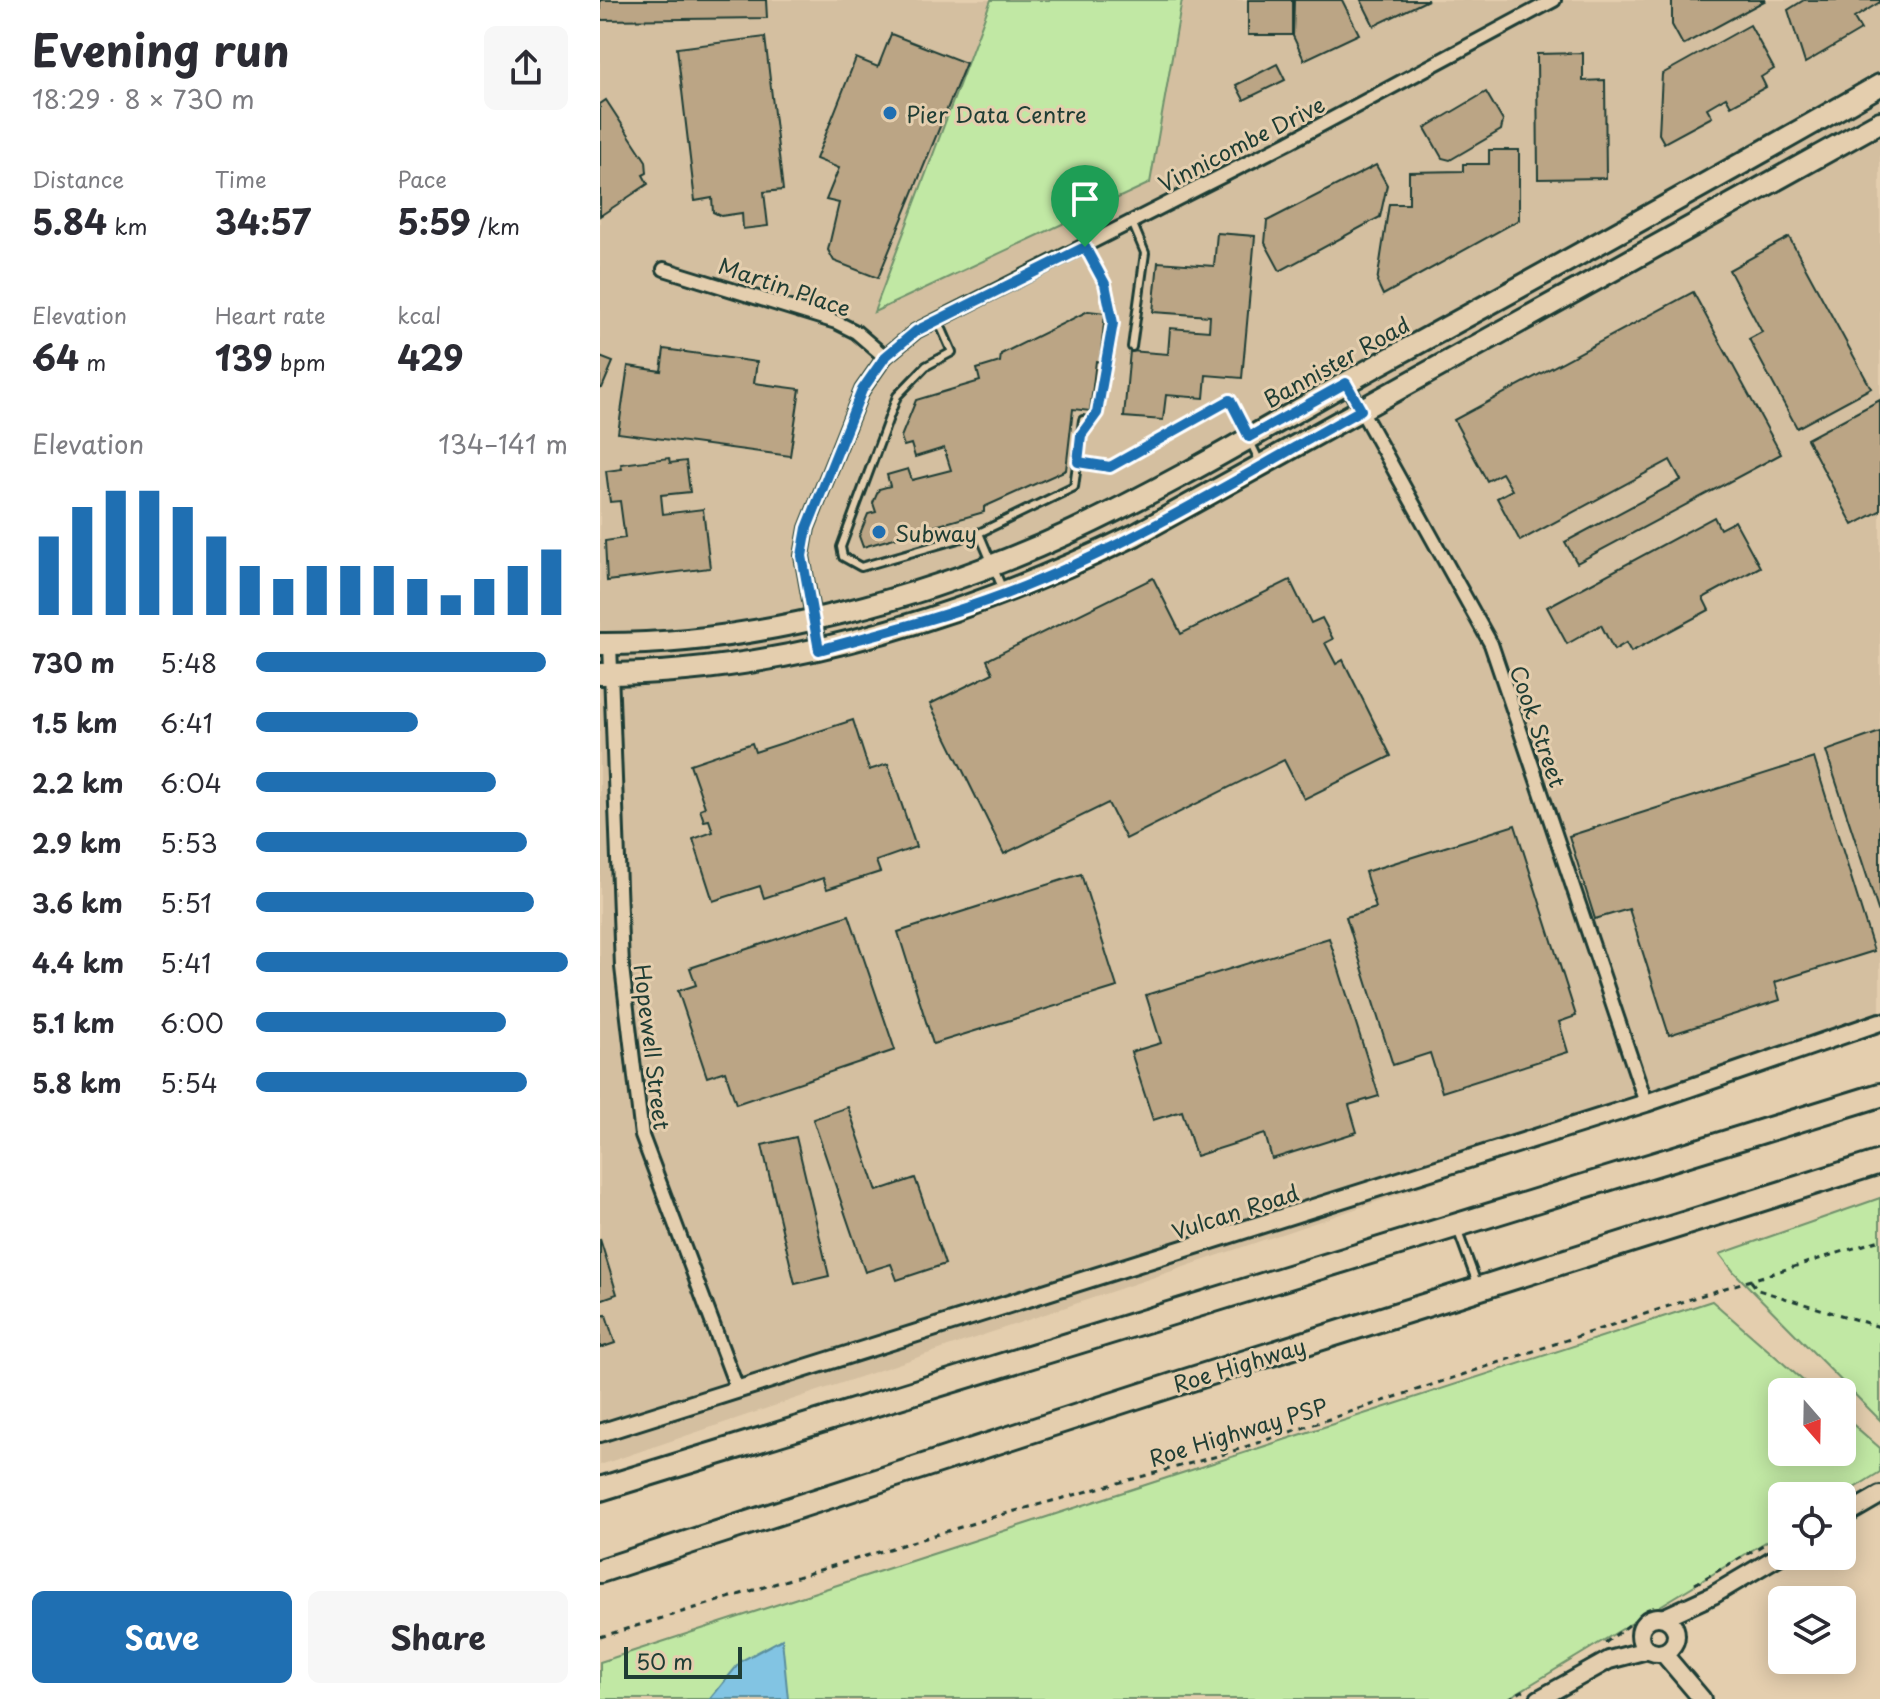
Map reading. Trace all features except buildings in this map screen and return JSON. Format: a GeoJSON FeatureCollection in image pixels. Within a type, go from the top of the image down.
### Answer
{"type":"FeatureCollection","features":[{"type":"Feature","properties":{"kind":"highway"},"geometry":{"type":"LineString","coordinates":[[600,1489],[1880,1095]]}},
{"type":"Feature","properties":{"kind":"highway","name":"Roe Highway"},"geometry":{"type":"LineString","coordinates":[[600,1571],[1880,1162]]}},
{"type":"Feature","properties":{"kind":"main road","name":"Bannister Road"},"geometry":{"type":"LineString","coordinates":[[605,644],[682,639],[812,618],[904,595],[992,566],[1130,503],[1880,85]]}},
{"type":"Feature","properties":{"kind":"main road"},"geometry":{"type":"LineString","coordinates":[[605,674],[689,669],[819,650],[915,624],[1005,594],[1135,535],[1880,122]]}},
{"type":"Feature","properties":{"kind":"street","name":"Vinnicombe Drive"},"geometry":{"type":"LineString","coordinates":[[819,650],[802,556],[807,528],[862,390],[885,357],[916,331],[1085,247],[1554,0]]}},
{"type":"Feature","properties":{"kind":"street","name":"Martin Place"},"geometry":{"type":"LineString","coordinates":[[664,269],[836,322],[856,332],[885,357]]}},
{"type":"Feature","properties":{"kind":"street","name":"Cook Street"},"geometry":{"type":"LineString","coordinates":[[1346,383],[1491,644],[1646,1103]]}},
{"type":"Feature","properties":{"kind":"street","name":"Hopewell Street"},"geometry":{"type":"LineString","coordinates":[[605,644],[622,967],[642,1136],[738,1391]]}},
{"type":"Feature","properties":{"kind":"street","name":"Vulcan Road"},"geometry":{"type":"LineString","coordinates":[[600,1433],[1646,1103],[1880,1022]]}},
{"type":"Feature","properties":{"kind":"street"},"geometry":{"type":"LineString","coordinates":[[1856,1509],[1880,1495]]}},
{"type":"Feature","properties":{"kind":"street"},"geometry":{"type":"LineString","coordinates":[[1538,1691],[1606,1652],[1661,1612],[1713,1595],[1768,1562]]}},
{"type":"Feature","properties":{"kind":"street"},"geometry":{"type":"LineString","coordinates":[[1606,1652],[1655,1652],[1676,1637],[1713,1595]]}},
{"type":"Feature","properties":{"kind":"street"},"geometry":{"type":"LineString","coordinates":[[1661,1612],[1676,1637],[1692,1684],[1702,1699]]}},
{"type":"Feature","properties":{"kind":"street"},"geometry":{"type":"LineString","coordinates":[[1640,1630],[1642,1644],[1692,1684]]}},
{"type":"Feature","properties":{"kind":"lane"},"geometry":{"type":"LineString","coordinates":[[1132,222],[1145,253],[1132,347]]}},
{"type":"Feature","properties":{"kind":"lane"},"geometry":{"type":"LineString","coordinates":[[1081,435],[1097,413],[1113,323],[1105,284],[1085,247]]}},
{"type":"Feature","properties":{"kind":"lane"},"geometry":{"type":"LineString","coordinates":[[938,320],[952,352],[926,366],[897,396],[841,547],[843,557],[861,567],[979,533],[1074,487],[1083,420]]}},
{"type":"Feature","properties":{"kind":"lane"},"geometry":{"type":"LineString","coordinates":[[1078,462],[1110,467],[1230,400],[1262,465]]}},
{"type":"Feature","properties":{"kind":"lane"},"geometry":{"type":"LineString","coordinates":[[979,533],[1005,594]]}},
{"type":"Feature","properties":{"kind":"lane"},"geometry":{"type":"LineString","coordinates":[[1456,1225],[1479,1289]]}},
{"type":"Feature","properties":{"kind":"path","name":"Roe Highway PSP"},"geometry":{"type":"LineString","coordinates":[[600,1637],[997,1516],[1221,1455],[1880,1240]]}},
{"type":"Feature","properties":{"kind":"path"},"geometry":{"type":"LineString","coordinates":[[1751,1281],[1758,1290],[1880,1327]]}},
{"type":"Feature","properties":{"kind":"path"},"geometry":{"type":"LineString","coordinates":[[1689,1588],[1768,1542]]}},
{"type":"Feature","properties":{"kind":"path"},"geometry":{"type":"LineString","coordinates":[[1606,1652],[1661,1612]]}},
{"type":"Feature","properties":{"kind":"path"},"geometry":{"type":"LineString","coordinates":[[1508,1699],[1538,1691]]}},
{"type":"Feature","properties":{"kind":"shaded area"},"geometry":{"type":"Polygon","coordinates":[[[600,0],[1880,0],[1880,1031],[600,1465],[600,0]]]}},
{"type":"Feature","properties":{"kind":"green space"},"geometry":{"type":"Polygon","coordinates":[[[991,0],[1182,0],[1150,183],[874,312],[991,0]]]}},
{"type":"Feature","properties":{"kind":"green space"},"geometry":{"type":"Polygon","coordinates":[[[1880,1198],[1880,1420],[1856,1396],[1856,1378],[1839,1378],[1720,1254],[1880,1198]]]}},
{"type":"Feature","properties":{"kind":"green space"},"geometry":{"type":"Polygon","coordinates":[[[1712,1301],[1800,1378],[1768,1378],[1768,1466],[1856,1466],[1856,1427],[1880,1448],[1880,1472],[1856,1487],[1856,1482],[1768,1482],[1768,1541],[1507,1699],[600,1699],[600,1662],[1712,1301]]]}},
{"type":"Feature","properties":{"kind":"water"},"geometry":{"type":"Polygon","coordinates":[[[782,1639],[788,1699],[710,1699],[741,1661],[782,1639]]]}},
{"type":"Feature","properties":{"kind":"place","name":"Pier Data Centre"},"geometry":{"type":"Point","coordinates":[890,113]}},
{"type":"Feature","properties":{"kind":"place","name":"Subway"},"geometry":{"type":"Point","coordinates":[879,532]}},
{"type":"Feature","properties":{"kind":"route"},"geometry":{"type":"LineString","coordinates":[[1085,247],[1110,299],[1113,335],[1097,413],[1081,435],[1078,462],[1110,467],[1230,400],[1249,437],[1346,383],[1361,410],[1135,535],[1073,565],[1005,594],[915,624],[819,650],[802,556],[807,528],[862,390],[885,357],[916,331],[1085,247]]}}]}
